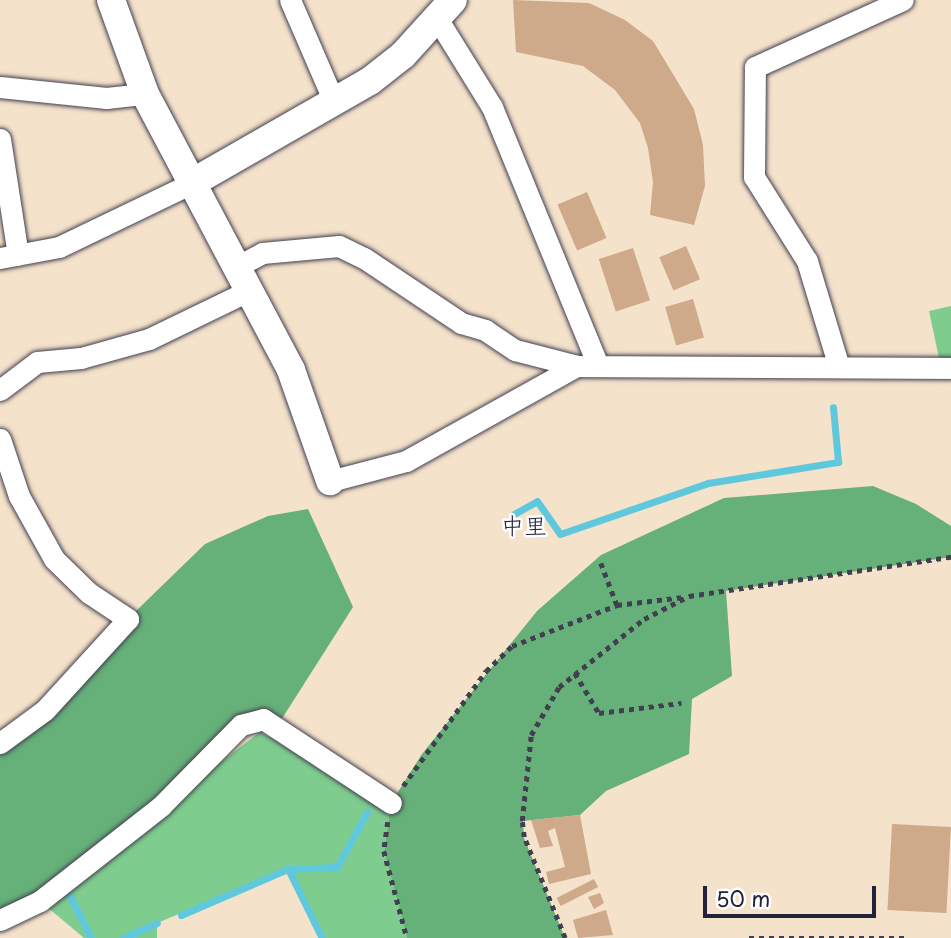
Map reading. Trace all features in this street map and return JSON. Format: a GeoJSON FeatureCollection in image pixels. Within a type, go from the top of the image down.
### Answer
{"type":"FeatureCollection","features":[{"type":"Feature","properties":{"kind":"street"},"geometry":{"type":"LineString","coordinates":[[111,0],[145,94],[190,184],[291,369],[330,481],[406,461],[587,364]]}},
{"type":"Feature","properties":{"kind":"street"},"geometry":{"type":"LineString","coordinates":[[290,0],[335,104]]}},
{"type":"Feature","properties":{"kind":"street"},"geometry":{"type":"LineString","coordinates":[[839,367],[807,261],[754,177],[755,66],[903,0]]}},
{"type":"Feature","properties":{"kind":"street"},"geometry":{"type":"LineString","coordinates":[[0,139],[9,256],[59,247],[190,184],[335,104],[403,55],[446,10],[492,107],[587,364]]}},
{"type":"Feature","properties":{"kind":"street"},"geometry":{"type":"LineString","coordinates":[[0,87],[106,98],[145,94]]}},
{"type":"Feature","properties":{"kind":"street"},"geometry":{"type":"LineString","coordinates":[[0,390],[37,362],[81,358],[149,339],[243,278],[262,253],[339,246],[364,258],[461,323],[485,330],[516,350],[587,364],[951,368]]}},
{"type":"Feature","properties":{"kind":"street"},"geometry":{"type":"LineString","coordinates":[[0,439],[19,496],[54,559],[89,593],[128,619],[45,710],[2,738]]}},
{"type":"Feature","properties":{"kind":"street"},"geometry":{"type":"LineString","coordinates":[[0,920],[40,901],[161,806],[241,724],[263,719],[391,803]]}},
{"type":"Feature","properties":{"kind":"path"},"geometry":{"type":"LineString","coordinates":[[407,938],[384,851],[391,803],[486,671],[512,646],[617,605],[951,557]]}},
{"type":"Feature","properties":{"kind":"path"},"geometry":{"type":"LineString","coordinates":[[601,563],[617,605]]}},
{"type":"Feature","properties":{"kind":"path"},"geometry":{"type":"LineString","coordinates":[[565,938],[524,838],[522,821],[531,735],[559,687],[644,619],[689,596]]}},
{"type":"Feature","properties":{"kind":"path"},"geometry":{"type":"LineString","coordinates":[[575,673],[599,713],[681,703]]}},
{"type":"Feature","properties":{"kind":"path"},"geometry":{"type":"LineString","coordinates":[[749,938],[909,938]]}},
{"type":"Feature","properties":{"kind":"green space"},"geometry":{"type":"Polygon","coordinates":[[[951,306],[951,358],[939,358],[929,311],[951,306]]]}},
{"type":"Feature","properties":{"kind":"green space"},"geometry":{"type":"Polygon","coordinates":[[[873,486],[916,504],[951,526],[951,557],[726,591],[732,676],[692,699],[689,754],[606,791],[580,815],[523,821],[524,838],[565,938],[407,938],[384,851],[391,803],[422,754],[537,611],[601,555],[724,498],[873,486]]]}},
{"type":"Feature","properties":{"kind":"green space"},"geometry":{"type":"Polygon","coordinates":[[[308,509],[353,607],[276,728],[263,719],[161,806],[0,920],[0,743],[205,544],[268,516],[308,509]]]}},
{"type":"Feature","properties":{"kind":"green space"},"geometry":{"type":"Polygon","coordinates":[[[260,732],[391,803],[384,851],[407,938],[322,938],[288,869],[157,923],[157,938],[130,938],[147,928],[123,938],[84,938],[40,901],[260,732]]]}},
{"type":"Feature","properties":{"kind":"building"},"geometry":{"type":"Polygon","coordinates":[[[513,0],[589,3],[625,20],[653,41],[694,109],[703,145],[705,186],[694,225],[650,215],[653,182],[648,148],[640,123],[615,90],[583,66],[516,52],[513,0]]]}},
{"type":"Feature","properties":{"kind":"building"},"geometry":{"type":"Polygon","coordinates":[[[587,192],[607,238],[577,251],[558,205],[587,192]]]}},
{"type":"Feature","properties":{"kind":"building"},"geometry":{"type":"Polygon","coordinates":[[[686,246],[700,279],[673,290],[659,257],[686,246]]]}},
{"type":"Feature","properties":{"kind":"building"},"geometry":{"type":"Polygon","coordinates":[[[633,248],[650,300],[616,311],[599,259],[633,248]]]}},
{"type":"Feature","properties":{"kind":"building"},"geometry":{"type":"Polygon","coordinates":[[[693,299],[704,337],[676,345],[665,307],[693,299]]]}},
{"type":"Feature","properties":{"kind":"building"},"geometry":{"type":"Polygon","coordinates":[[[580,815],[591,874],[549,884],[546,872],[565,867],[555,828],[548,831],[553,846],[540,848],[531,820],[580,815]]]}},
{"type":"Feature","properties":{"kind":"building"},"geometry":{"type":"Polygon","coordinates":[[[892,824],[951,827],[946,913],[887,910],[892,824]]]}},
{"type":"Feature","properties":{"kind":"building"},"geometry":{"type":"Polygon","coordinates":[[[594,879],[598,887],[561,906],[557,898],[594,879]]]}},
{"type":"Feature","properties":{"kind":"building"},"geometry":{"type":"Polygon","coordinates":[[[600,893],[604,903],[594,909],[588,897],[600,893]]]}},
{"type":"Feature","properties":{"kind":"building"},"geometry":{"type":"Polygon","coordinates":[[[606,910],[613,935],[578,938],[573,920],[606,910]]]}},
{"type":"Feature","properties":{"kind":"waterway"},"geometry":{"type":"LineString","coordinates":[[514,514],[537,501],[560,534],[708,483],[838,462],[833,407]]}},
{"type":"Feature","properties":{"kind":"waterway"},"geometry":{"type":"LineString","coordinates":[[181,915],[288,869],[337,867],[367,812]]}},
{"type":"Feature","properties":{"kind":"waterway"},"geometry":{"type":"LineString","coordinates":[[288,869],[322,938]]}},
{"type":"Feature","properties":{"kind":"waterway"},"geometry":{"type":"LineString","coordinates":[[70,896],[91,938]]}},
{"type":"Feature","properties":{"kind":"waterway"},"geometry":{"type":"LineString","coordinates":[[123,938],[157,923]]}},
{"type":"Feature","properties":{"kind":"district","name":"中里"},"geometry":{"type":"Point","coordinates":[524,525]}}]}
